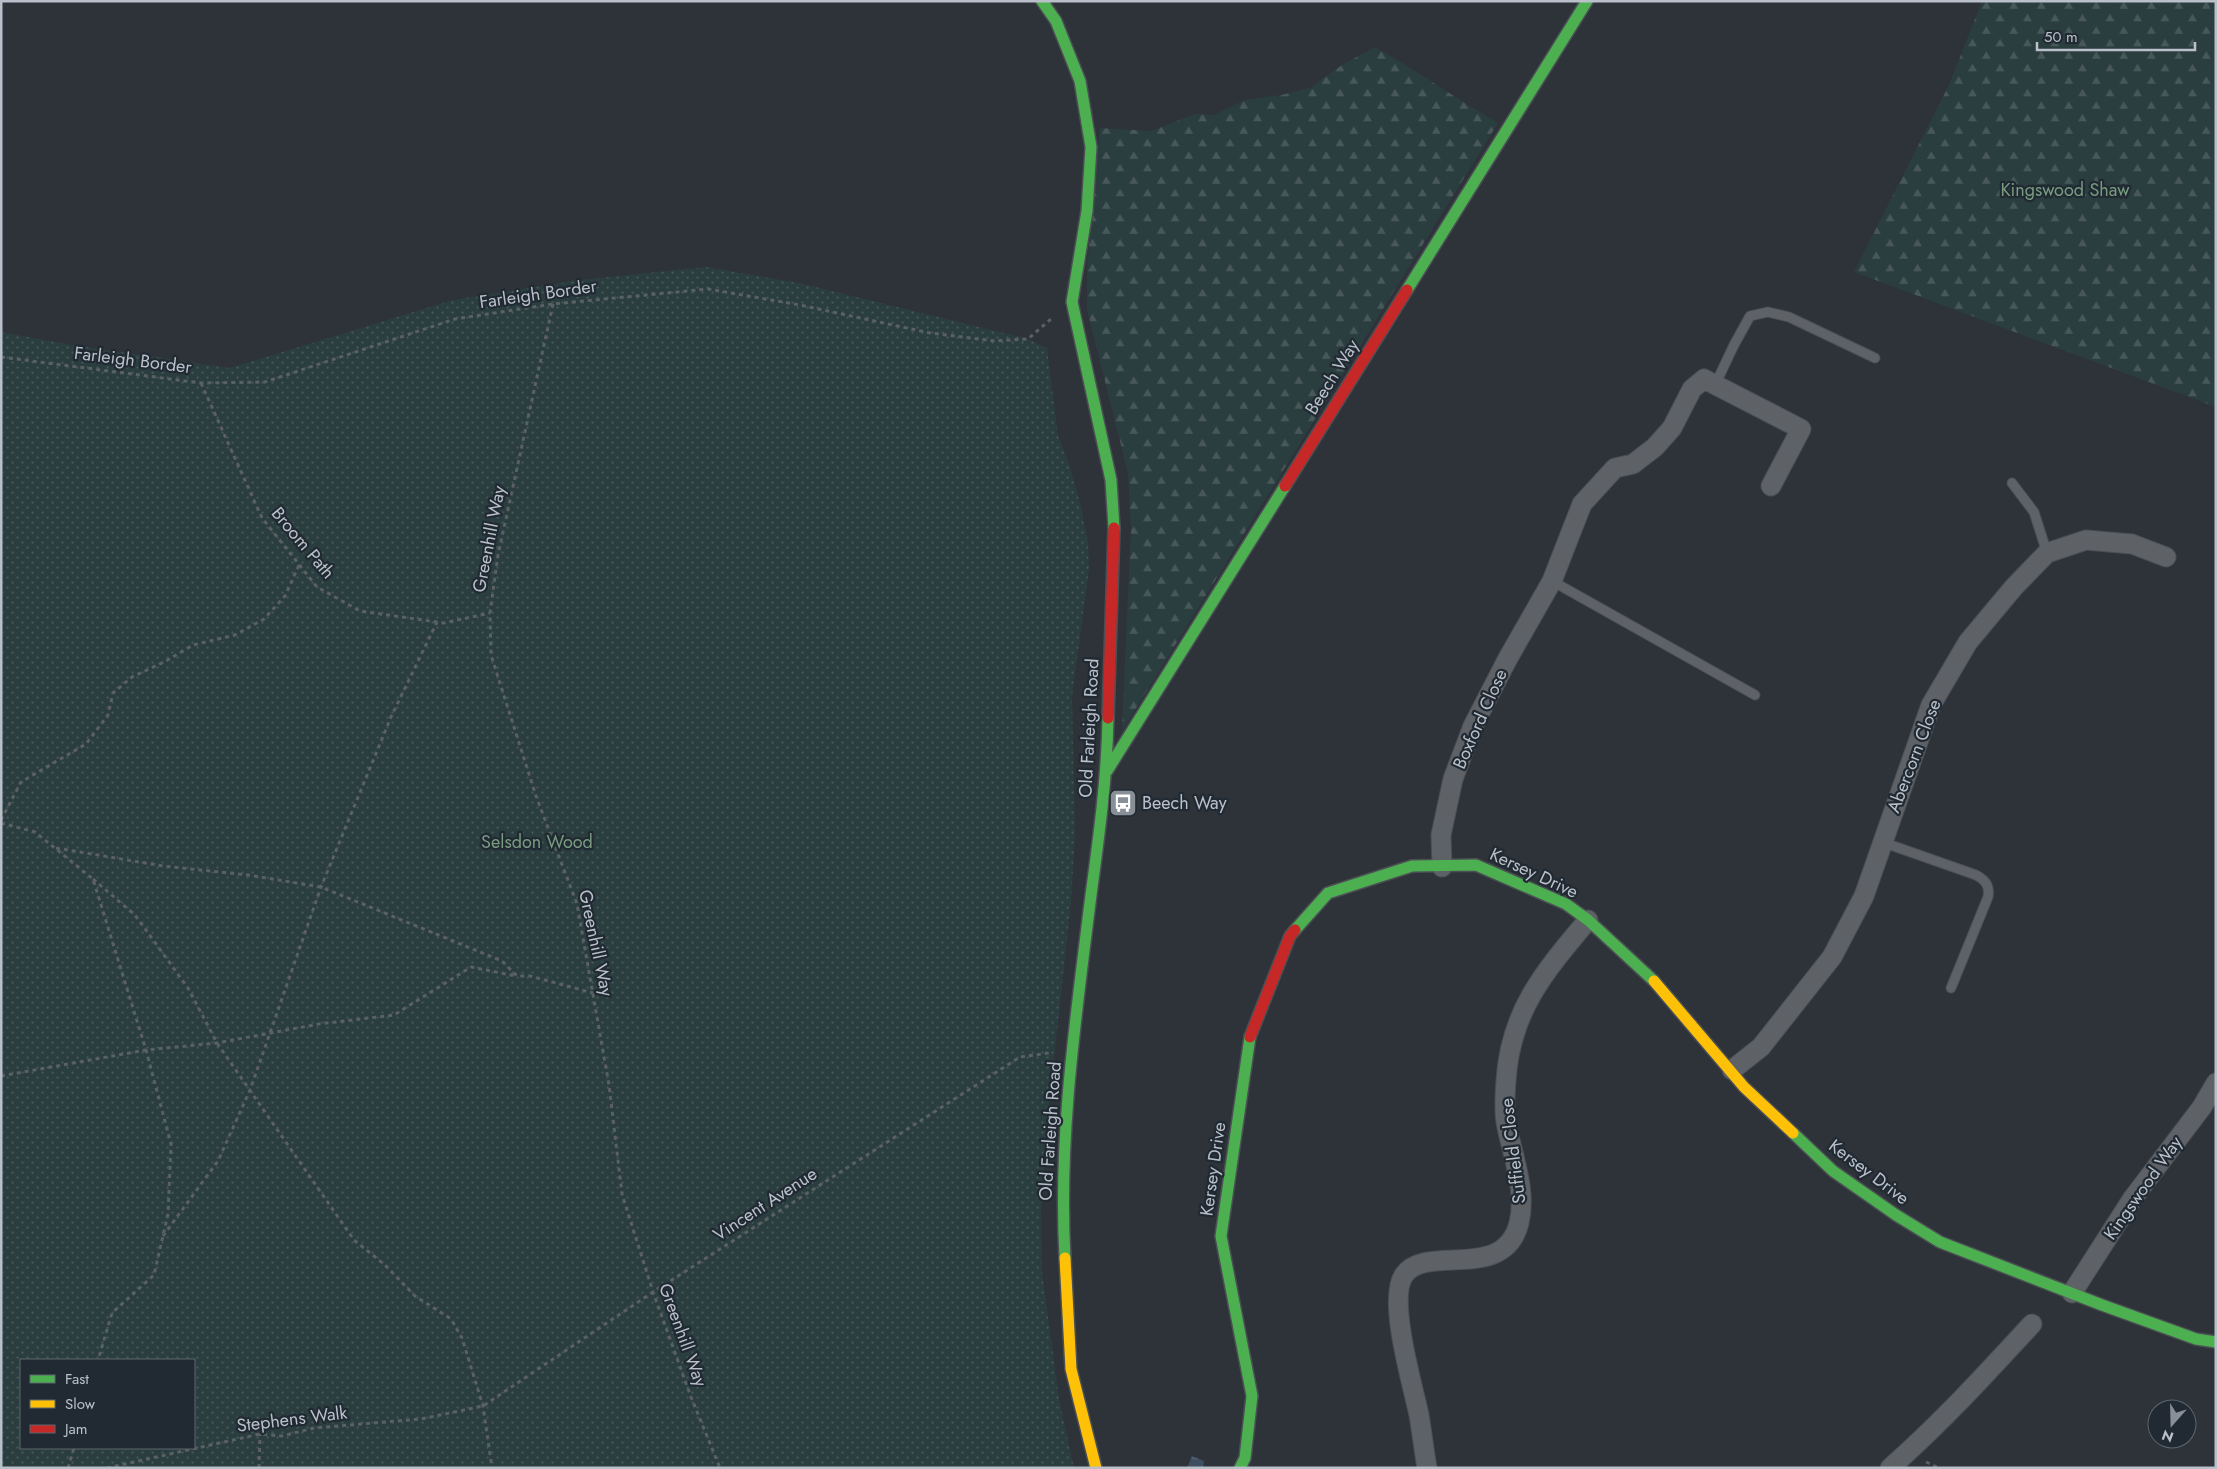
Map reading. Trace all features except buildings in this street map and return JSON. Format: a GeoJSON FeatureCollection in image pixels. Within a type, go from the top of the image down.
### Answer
{"type":"FeatureCollection","features":[{"type":"Feature","properties":{"kind":"street","name":"Old Farleigh Road"},"geometry":{"type":"LineString","coordinates":[[1042,1],[1056,21],[1080,81],[1091,147],[1087,211],[1072,302],[1111,480],[1114,523],[1107,771],[1072,1049],[1062,1204],[1071,1369],[1096,1468]]}},
{"type":"Feature","properties":{"kind":"street","name":"Beech Way"},"geometry":{"type":"LineString","coordinates":[[1107,771],[1587,1]]}},
{"type":"Feature","properties":{"kind":"street","name":"Boxford Close"},"geometry":{"type":"LineString","coordinates":[[1442,867],[1441,835],[1454,779],[1473,726],[1507,660],[1552,581],[1582,504],[1615,468],[1633,464],[1655,447],[1672,428],[1692,389],[1704,379],[1715,385]]}},
{"type":"Feature","properties":{"kind":"street"},"geometry":{"type":"LineString","coordinates":[[1715,385],[1801,429],[1771,486]]}},
{"type":"Feature","properties":{"kind":"street","name":"Abercorn Close"},"geometry":{"type":"LineString","coordinates":[[1732,1070],[1761,1047],[1832,956],[1864,896],[1931,705],[1968,642],[2014,587],[2047,553],[2086,540],[2132,544],[2166,557]]}},
{"type":"Feature","properties":{"kind":"street","name":"Kersey Drive"},"geometry":{"type":"LineString","coordinates":[[1240,1468],[1246,1458],[1252,1396],[1221,1236],[1248,1040],[1290,936],[1328,893],[1412,866],[1476,865],[1566,904],[1588,920],[1659,986],[1732,1070],[1744,1087],[1833,1171],[1940,1242],[2004,1268],[2196,1339],[2216,1342]]}},
{"type":"Feature","properties":{"kind":"street","name":"Suffield Close"},"geometry":{"type":"LineString","coordinates":[[1427,1468],[1419,1415],[1400,1328],[1399,1288],[1404,1275],[1412,1266],[1443,1260],[1484,1258],[1509,1243],[1515,1234],[1521,1206],[1518,1171],[1506,1120],[1505,1094],[1511,1040],[1522,1011],[1539,981],[1588,920]]}},
{"type":"Feature","properties":{"kind":"street","name":"Kingswood Way"},"geometry":{"type":"LineString","coordinates":[[2072,1293],[2133,1198],[2202,1107],[2216,1083]]}},
{"type":"Feature","properties":{"kind":"street"},"geometry":{"type":"LineString","coordinates":[[1890,1468],[1956,1406],[2032,1324]]}},
{"type":"Feature","properties":{"kind":"lane"},"geometry":{"type":"LineString","coordinates":[[1715,385],[1750,316],[1768,312],[1789,317],[1875,358]]}},
{"type":"Feature","properties":{"kind":"lane"},"geometry":{"type":"LineString","coordinates":[[2012,483],[2034,512],[2047,553]]}},
{"type":"Feature","properties":{"kind":"lane"},"geometry":{"type":"LineString","coordinates":[[1552,581],[1755,695]]}},
{"type":"Feature","properties":{"kind":"lane"},"geometry":{"type":"LineString","coordinates":[[1882,842],[1976,875],[1985,881],[1988,886],[1988,897],[1951,988]]}},
{"type":"Feature","properties":{"kind":"path","name":"Farleigh Border"},"geometry":{"type":"LineString","coordinates":[[1,357],[201,382],[266,382],[455,320],[553,304],[708,289],[800,304],[930,333],[995,341],[1028,339],[1072,302]]}},
{"type":"Feature","properties":{"kind":"path","name":"Greenhill Way"},"geometry":{"type":"LineString","coordinates":[[553,304],[498,555],[490,613],[492,655],[536,796],[577,904],[609,1085],[622,1194],[652,1292],[720,1468]]}},
{"type":"Feature","properties":{"kind":"path","name":"Broom Path"},"geometry":{"type":"LineString","coordinates":[[201,382],[262,518],[317,588],[360,611],[444,623],[490,613]]}},
{"type":"Feature","properties":{"kind":"path"},"geometry":{"type":"LineString","coordinates":[[299,565],[285,596],[264,619],[234,635],[193,645],[166,661],[132,677],[113,693],[108,715],[86,744],[21,782],[1,822],[35,832],[136,914],[188,988],[216,1043],[354,1240],[385,1265],[415,1296],[451,1319],[462,1338],[483,1406],[492,1468]]}},
{"type":"Feature","properties":{"kind":"path"},"geometry":{"type":"LineString","coordinates":[[163,1236],[218,1161],[250,1090],[321,887],[391,717],[437,622]]}},
{"type":"Feature","properties":{"kind":"path"},"geometry":{"type":"LineString","coordinates":[[56,848],[163,866],[248,874],[321,887],[502,961],[516,976]]}},
{"type":"Feature","properties":{"kind":"path"},"geometry":{"type":"LineString","coordinates":[[93,879],[146,1050],[171,1144],[168,1214],[154,1275],[112,1313],[98,1359]]}},
{"type":"Feature","properties":{"kind":"path"},"geometry":{"type":"LineString","coordinates":[[1,1076],[146,1050],[216,1043],[319,1024],[394,1015],[471,966],[516,976],[530,976],[593,993]]}},
{"type":"Feature","properties":{"kind":"path","name":"Vincent Avenue"},"geometry":{"type":"LineString","coordinates":[[483,1406],[652,1292],[1020,1057],[1072,1049]]}},
{"type":"Feature","properties":{"kind":"path","name":"Stephens Walk"},"geometry":{"type":"LineString","coordinates":[[195,1448],[260,1434],[282,1436],[314,1428],[421,1419],[483,1406]]}},
{"type":"Feature","properties":{"kind":"path"},"geometry":{"type":"LineString","coordinates":[[259,1468],[260,1434]]}},
{"type":"Feature","properties":{"kind":"path"},"geometry":{"type":"LineString","coordinates":[[68,1468],[74,1449]]}},
{"type":"Feature","properties":{"kind":"path","name":"Stephens Walk"},"geometry":{"type":"LineString","coordinates":[[107,1468],[192,1449]]}},
{"type":"Feature","properties":{"kind":"green space","name":"Kingswood Shaw"},"geometry":{"type":"Polygon","coordinates":[[[1982,1],[2216,1],[2216,407],[1854,272],[1949,85],[1982,1]]]}},
{"type":"Feature","properties":{"kind":"green space"},"geometry":{"type":"Polygon","coordinates":[[[1375,47],[1498,123],[1122,731],[1131,528],[1128,473],[1087,309],[1087,268],[1100,128],[1151,131],[1195,114],[1214,115],[1245,100],[1281,95],[1310,88],[1342,65],[1375,47]]]}},
{"type":"Feature","properties":{"kind":"green space","name":"Selsdon Wood"},"geometry":{"type":"Polygon","coordinates":[[[706,267],[799,283],[1028,339],[1047,348],[1058,436],[1069,464],[1080,503],[1088,543],[1089,569],[1072,696],[1075,834],[1071,902],[1047,1122],[1041,1212],[1042,1272],[1059,1399],[1074,1468],[1,1468],[1,332],[72,345],[230,368],[453,300],[580,280],[706,267]]]}},
{"type":"Feature","properties":{"kind":"water"},"geometry":{"type":"Polygon","coordinates":[[[1192,1456],[1204,1461],[1203,1468],[1187,1468],[1192,1456]]]}},
{"type":"Feature","properties":{"kind":"traffic: fast"},"geometry":{"type":"LineString","coordinates":[[1042,1],[1056,21],[1080,81],[1091,147],[1087,211],[1072,302],[1111,480],[1114,528]]}},
{"type":"Feature","properties":{"kind":"traffic: fast"},"geometry":{"type":"LineString","coordinates":[[1407,290],[1587,1]]}},
{"type":"Feature","properties":{"kind":"traffic: fast"},"geometry":{"type":"LineString","coordinates":[[1107,771],[1285,486]]}},
{"type":"Feature","properties":{"kind":"traffic: fast"},"geometry":{"type":"LineString","coordinates":[[1065,1258],[1063,1213],[1066,1122],[1080,986],[1102,807],[1108,718]]}},
{"type":"Feature","properties":{"kind":"traffic: fast"},"geometry":{"type":"LineString","coordinates":[[1295,930],[1328,893],[1412,866],[1476,865],[1566,904],[1588,920],[1654,981]]}},
{"type":"Feature","properties":{"kind":"traffic: fast"},"geometry":{"type":"LineString","coordinates":[[1240,1468],[1245,1458],[1252,1396],[1221,1236],[1250,1037]]}},
{"type":"Feature","properties":{"kind":"traffic: fast"},"geometry":{"type":"LineString","coordinates":[[1793,1133],[1833,1171],[1896,1215],[1940,1242],[2102,1305],[2196,1339],[2216,1342]]}},
{"type":"Feature","properties":{"kind":"traffic: slow"},"geometry":{"type":"LineString","coordinates":[[1654,981],[1744,1087],[1793,1133]]}},
{"type":"Feature","properties":{"kind":"traffic: slow"},"geometry":{"type":"LineString","coordinates":[[1065,1258],[1071,1369],[1096,1468]]}},
{"type":"Feature","properties":{"kind":"traffic: jam"},"geometry":{"type":"LineString","coordinates":[[1285,486],[1407,290]]}},
{"type":"Feature","properties":{"kind":"traffic: jam"},"geometry":{"type":"LineString","coordinates":[[1108,718],[1114,528]]}},
{"type":"Feature","properties":{"kind":"traffic: jam"},"geometry":{"type":"LineString","coordinates":[[1250,1037],[1290,936],[1295,930]]}},
{"type":"Feature","properties":{"kind":"place","name":"Beech Way"},"geometry":{"type":"Point","coordinates":[1123,803]}}]}
